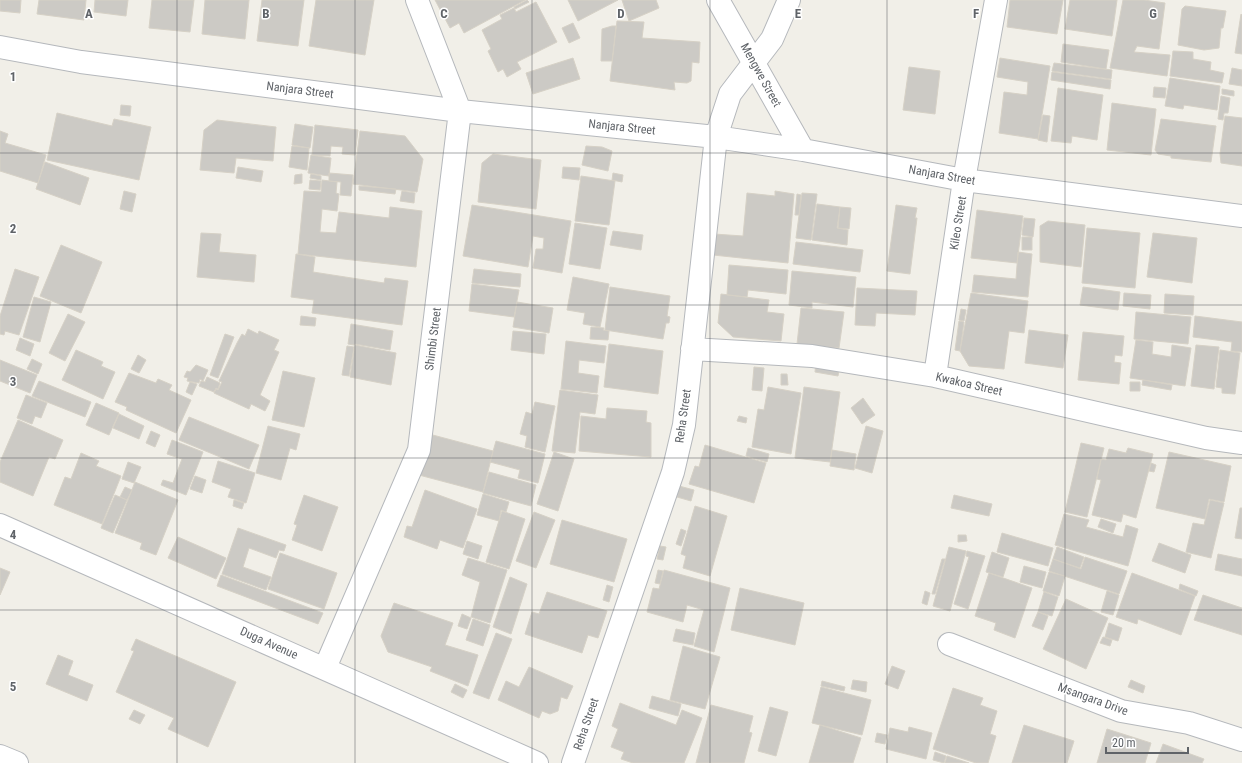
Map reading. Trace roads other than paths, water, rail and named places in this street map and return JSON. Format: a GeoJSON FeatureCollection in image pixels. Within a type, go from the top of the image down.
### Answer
{"type":"FeatureCollection","features":[{"type":"Feature","properties":{"kind":"street","name":"Shimbi Street"},"geometry":{"type":"LineString","coordinates":[[325,668],[419,450],[460,111],[417,0]]}},
{"type":"Feature","properties":{"kind":"street","name":"Mengwe Street"},"geometry":{"type":"LineString","coordinates":[[718,0],[803,150]]}},
{"type":"Feature","properties":{"kind":"street","name":"Reha Street"},"geometry":{"type":"LineString","coordinates":[[573,763],[673,472],[684,425],[716,137],[730,94],[772,39],[789,0]]}},
{"type":"Feature","properties":{"kind":"street","name":"Kileo Street"},"geometry":{"type":"LineString","coordinates":[[935,376],[964,180],[996,0]]}},
{"type":"Feature","properties":{"kind":"street","name":"Nanjara Street"},"geometry":{"type":"LineString","coordinates":[[0,47],[89,63],[460,111],[716,137],[803,150],[964,180],[1242,216]]}},
{"type":"Feature","properties":{"kind":"street","name":"Kwakoa Street"},"geometry":{"type":"LineString","coordinates":[[692,349],[812,356],[935,376],[1206,438],[1242,443]]}},
{"type":"Feature","properties":{"kind":"street","name":"Duga Avenue"},"geometry":{"type":"LineString","coordinates":[[0,525],[325,668],[513,758],[537,763]]}},
{"type":"Feature","properties":{"kind":"street","name":"Msangara Drive"},"geometry":{"type":"LineString","coordinates":[[949,644],[1120,711],[1189,723],[1242,740]]}},
{"type":"Feature","properties":{"kind":"street"},"geometry":{"type":"LineString","coordinates":[[0,756],[17,763]]}}]}
